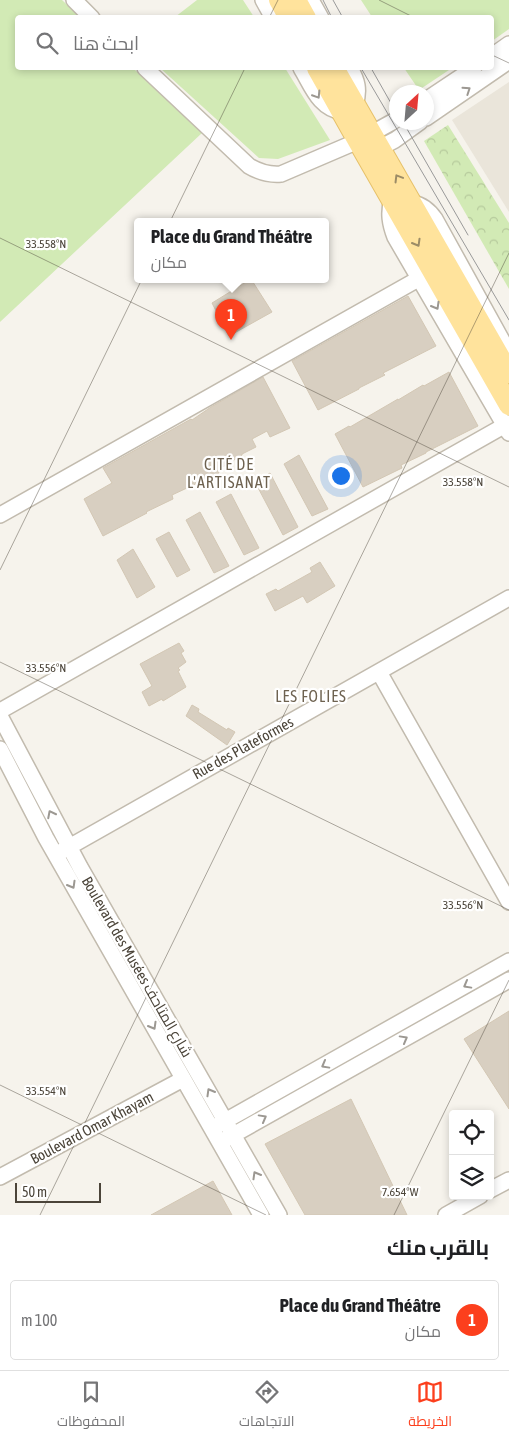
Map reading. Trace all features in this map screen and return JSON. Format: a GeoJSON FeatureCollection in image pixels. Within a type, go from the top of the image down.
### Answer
{"type":"FeatureCollection","features":[{"type":"Feature","properties":{"kind":"main road"},"geometry":{"type":"LineString","coordinates":[[279,0],[287,15]]}},
{"type":"Feature","properties":{"kind":"main road"},"geometry":{"type":"LineString","coordinates":[[296,0],[304,15]]}},
{"type":"Feature","properties":{"kind":"main road"},"geometry":{"type":"LineString","coordinates":[[320,70],[349,108]]}},
{"type":"Feature","properties":{"kind":"main road"},"geometry":{"type":"LineString","coordinates":[[335,70],[349,108],[369,145],[392,199],[509,406]]}},
{"type":"Feature","properties":{"kind":"main road"},"geometry":{"type":"LineString","coordinates":[[369,145],[413,203],[509,373]]}},
{"type":"Feature","properties":{"kind":"street"},"geometry":{"type":"LineString","coordinates":[[74,0],[89,15]]}},
{"type":"Feature","properties":{"kind":"street"},"geometry":{"type":"LineString","coordinates":[[263,0],[271,15]]}},
{"type":"Feature","properties":{"kind":"street"},"geometry":{"type":"LineString","coordinates":[[311,0],[319,15]]}},
{"type":"Feature","properties":{"kind":"street"},"geometry":{"type":"LineString","coordinates":[[494,55],[509,44]]}},
{"type":"Feature","properties":{"kind":"street"},"geometry":{"type":"LineString","coordinates":[[434,113],[509,61]]}},
{"type":"Feature","properties":{"kind":"street"},"geometry":{"type":"LineString","coordinates":[[147,70],[244,161],[261,172],[281,174],[369,145],[395,140],[409,130]]}},
{"type":"Feature","properties":{"kind":"street"},"geometry":{"type":"LineString","coordinates":[[302,70],[322,102],[331,109],[349,108],[358,93],[355,76],[351,70]]}},
{"type":"Feature","properties":{"kind":"street"},"geometry":{"type":"LineString","coordinates":[[434,95],[471,70]]}},
{"type":"Feature","properties":{"kind":"street"},"geometry":{"type":"LineString","coordinates":[[369,145],[389,126]]}},
{"type":"Feature","properties":{"kind":"street"},"geometry":{"type":"LineString","coordinates":[[0,711],[507,427],[395,237],[391,225],[392,199]]}},
{"type":"Feature","properties":{"kind":"street"},"geometry":{"type":"LineString","coordinates":[[413,203],[423,207],[435,219],[509,353]]}},
{"type":"Feature","properties":{"kind":"street"},"geometry":{"type":"LineString","coordinates":[[0,515],[420,278]]}},
{"type":"Feature","properties":{"kind":"street","name":"Rue des Plateformes"},"geometry":{"type":"LineString","coordinates":[[55,855],[509,598]]}},
{"type":"Feature","properties":{"kind":"street"},"geometry":{"type":"LineString","coordinates":[[379,672],[509,902]]}},
{"type":"Feature","properties":{"kind":"street","name":"Boulevard des Musées شارع المتاحف"},"geometry":{"type":"LineString","coordinates":[[0,716],[69,847],[279,1215]]}},
{"type":"Feature","properties":{"kind":"street","name":"Boulevard des Musées شارع المتاحف"},"geometry":{"type":"LineString","coordinates":[[0,749],[55,855],[261,1215]]}},
{"type":"Feature","properties":{"kind":"street"},"geometry":{"type":"LineString","coordinates":[[212,1129],[509,961]]}},
{"type":"Feature","properties":{"kind":"street"},"geometry":{"type":"LineString","coordinates":[[220,1142],[509,980]]}},
{"type":"Feature","properties":{"kind":"street","name":"Boulevard Omar Khayam"},"geometry":{"type":"LineString","coordinates":[[0,1177],[183,1079]]}},
{"type":"Feature","properties":{"kind":"street"},"geometry":{"type":"LineString","coordinates":[[494,1188],[509,1180]]}},
{"type":"Feature","properties":{"kind":"street"},"geometry":{"type":"LineString","coordinates":[[446,1215],[473,1200]]}},
{"type":"Feature","properties":{"kind":"shaded area"},"geometry":{"type":"Polygon","coordinates":[[[509,82],[509,212],[452,120],[509,82]]]}},
{"type":"Feature","properties":{"kind":"green space"},"geometry":{"type":"Polygon","coordinates":[[[0,0],[62,0],[78,15],[15,15],[15,70],[135,70],[202,133],[0,322],[0,0]]]}},
{"type":"Feature","properties":{"kind":"green space"},"geometry":{"type":"Polygon","coordinates":[[[197,0],[243,0],[253,15],[178,15],[197,0]]]}},
{"type":"Feature","properties":{"kind":"green space"},"geometry":{"type":"Polygon","coordinates":[[[361,0],[509,0],[509,29],[494,40],[494,15],[371,15],[361,0]]]}},
{"type":"Feature","properties":{"kind":"green space"},"geometry":{"type":"Polygon","coordinates":[[[162,70],[286,70],[330,140],[278,159],[259,158],[162,70]]]}},
{"type":"Feature","properties":{"kind":"green space"},"geometry":{"type":"Polygon","coordinates":[[[405,70],[449,70],[426,85],[416,85],[405,70]]]}},
{"type":"Feature","properties":{"kind":"green space"},"geometry":{"type":"Polygon","coordinates":[[[448,125],[509,223],[509,289],[424,141],[448,125]]]}},
{"type":"Feature","properties":{"kind":"building"},"geometry":{"type":"Polygon","coordinates":[[[244,283],[254,283],[272,312],[229,336],[212,303],[244,283]]]}},
{"type":"Feature","properties":{"kind":"building"},"geometry":{"type":"Polygon","coordinates":[[[408,296],[436,346],[383,373],[385,375],[318,410],[292,361],[408,296]]]}},
{"type":"Feature","properties":{"kind":"building"},"geometry":{"type":"Polygon","coordinates":[[[449,372],[478,426],[401,465],[402,468],[363,487],[335,434],[449,372]]]}},
{"type":"Feature","properties":{"kind":"building"},"geometry":{"type":"Polygon","coordinates":[[[263,377],[290,428],[270,437],[267,431],[252,439],[256,447],[218,470],[219,473],[172,495],[173,499],[103,536],[84,499],[112,483],[103,468],[192,420],[263,377]]]}},
{"type":"Feature","properties":{"kind":"building"},"geometry":{"type":"Polygon","coordinates":[[[299,455],[328,509],[312,516],[284,464],[299,455]]]}},
{"type":"Feature","properties":{"kind":"building"},"geometry":{"type":"Polygon","coordinates":[[[270,473],[298,527],[283,535],[255,482],[270,473]]]}},
{"type":"Feature","properties":{"kind":"building"},"geometry":{"type":"Polygon","coordinates":[[[231,494],[259,548],[244,555],[216,502],[231,494]]]}},
{"type":"Feature","properties":{"kind":"building"},"geometry":{"type":"Polygon","coordinates":[[[200,512],[229,566],[214,573],[186,520],[200,512]]]}},
{"type":"Feature","properties":{"kind":"building"},"geometry":{"type":"Polygon","coordinates":[[[169,532],[190,570],[177,577],[156,539],[169,532]]]}},
{"type":"Feature","properties":{"kind":"building"},"geometry":{"type":"Polygon","coordinates":[[[133,549],[155,587],[137,598],[117,560],[133,549]]]}},
{"type":"Feature","properties":{"kind":"building"},"geometry":{"type":"Polygon","coordinates":[[[320,562],[335,586],[307,603],[303,596],[275,611],[266,594],[276,589],[278,591],[312,572],[310,568],[320,562]]]}},
{"type":"Feature","properties":{"kind":"building"},"geometry":{"type":"Polygon","coordinates":[[[179,643],[184,651],[181,653],[186,662],[178,668],[180,670],[178,671],[186,687],[163,701],[162,699],[149,706],[142,692],[152,686],[140,664],[179,643]]]}},
{"type":"Feature","properties":{"kind":"building"},"geometry":{"type":"Polygon","coordinates":[[[192,705],[199,709],[198,712],[227,730],[228,728],[235,732],[227,745],[186,716],[192,705]]]}},
{"type":"Feature","properties":{"kind":"building"},"geometry":{"type":"Polygon","coordinates":[[[509,1011],[509,1109],[464,1039],[509,1011]]]}},
{"type":"Feature","properties":{"kind":"building"},"geometry":{"type":"Polygon","coordinates":[[[351,1099],[407,1215],[305,1215],[265,1144],[351,1099]]]}},
{"type":"Feature","properties":{"kind":"building"},"geometry":{"type":"Polygon","coordinates":[[[213,1181],[232,1215],[151,1215],[213,1181]]]}},
{"type":"Feature","properties":{"kind":"tram line"},"geometry":{"type":"LineString","coordinates":[[323,0],[330,15]]}},
{"type":"Feature","properties":{"kind":"tram line"},"geometry":{"type":"LineString","coordinates":[[333,0],[341,15]]}},
{"type":"Feature","properties":{"kind":"tram line"},"geometry":{"type":"LineString","coordinates":[[362,70],[509,320]]}},
{"type":"Feature","properties":{"kind":"tram line"},"geometry":{"type":"LineString","coordinates":[[372,70],[389,100]]}},
{"type":"Feature","properties":{"kind":"tram line"},"geometry":{"type":"LineString","coordinates":[[408,130],[468,235]]}},
{"type":"Feature","properties":{"kind":"place","name":"Place du Grand Théâtre"},"geometry":{"type":"Point","coordinates":[231,340]}},
{"type":"Feature","properties":{"kind":"district","name":"CITÉ DE L'ARTISANAT"},"geometry":{"type":"Point","coordinates":[229,473]}},
{"type":"Feature","properties":{"kind":"district","name":"LES FOLIES"},"geometry":{"type":"Point","coordinates":[311,696]}}]}
